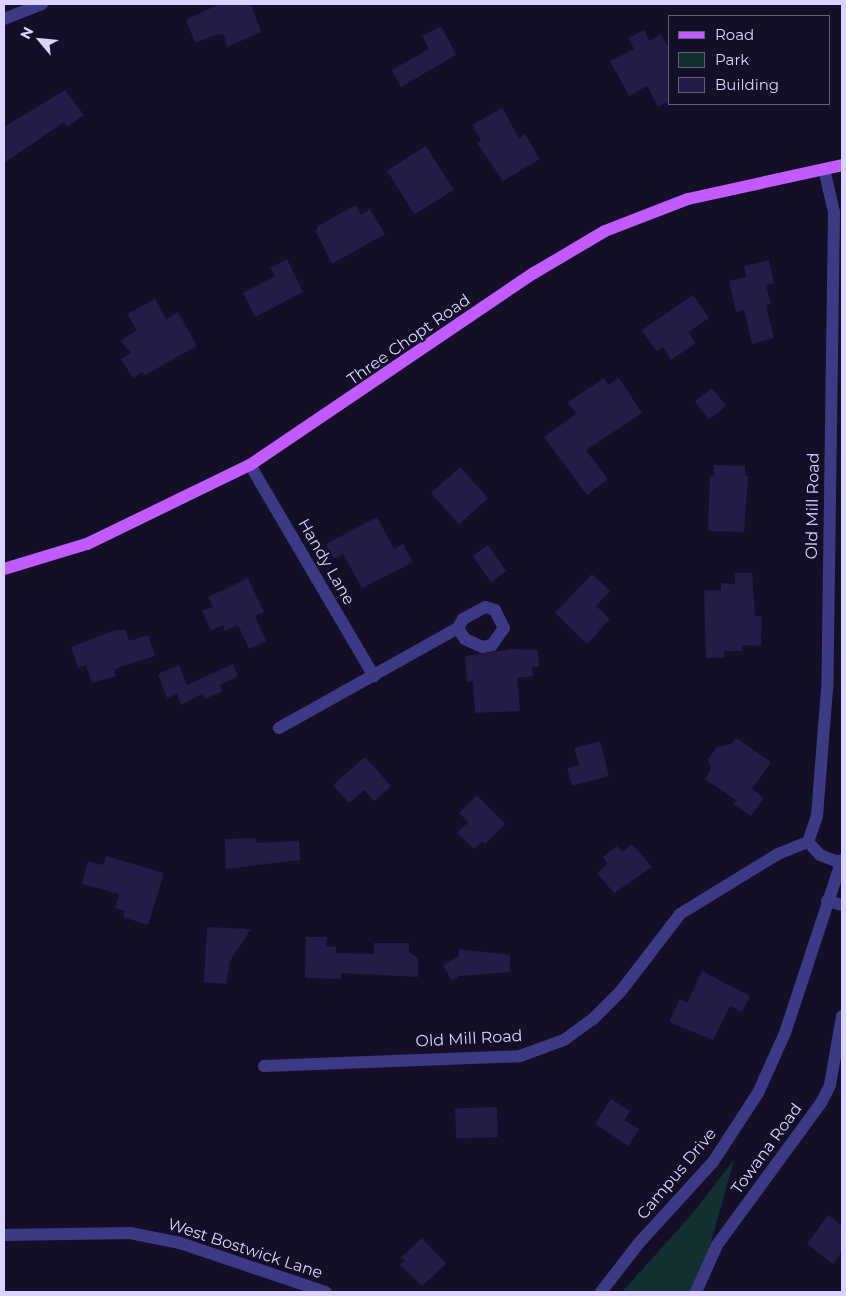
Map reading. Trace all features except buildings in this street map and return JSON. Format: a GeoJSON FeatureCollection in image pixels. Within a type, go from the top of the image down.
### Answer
{"type":"FeatureCollection","features":[{"type":"Feature","properties":{"kind":"main road","name":"Three Chopt Road"},"geometry":{"type":"LineString","coordinates":[[4,569],[87,544],[250,465],[534,273],[605,231],[688,199],[842,165]]}},
{"type":"Feature","properties":{"kind":"street"},"geometry":{"type":"LineString","coordinates":[[4,19],[42,4]]}},
{"type":"Feature","properties":{"kind":"street","name":"Old Mill Road"},"geometry":{"type":"LineString","coordinates":[[264,1066],[520,1056],[564,1040],[592,1020],[622,991],[680,914],[778,854],[808,842],[817,816],[827,689],[834,212],[824,169]]}},
{"type":"Feature","properties":{"kind":"street","name":"Handy Lane"},"geometry":{"type":"LineString","coordinates":[[250,465],[374,676]]}},
{"type":"Feature","properties":{"kind":"street"},"geometry":{"type":"LineString","coordinates":[[279,728],[458,628]]}},
{"type":"Feature","properties":{"kind":"street"},"geometry":{"type":"LineString","coordinates":[[808,842],[820,855],[842,861],[827,901],[842,905]]}},
{"type":"Feature","properties":{"kind":"street","name":"Campus Drive"},"geometry":{"type":"LineString","coordinates":[[601,1292],[639,1243],[713,1162],[758,1093],[785,1033],[827,901]]}},
{"type":"Feature","properties":{"kind":"street","name":"Towana Road"},"geometry":{"type":"LineString","coordinates":[[696,1292],[717,1245],[821,1103],[830,1085],[842,1016]]}},
{"type":"Feature","properties":{"kind":"street","name":"West Bostwick Lane"},"geometry":{"type":"LineString","coordinates":[[4,1235],[130,1233],[180,1243],[326,1292]]}},
{"type":"Feature","properties":{"kind":"green space"},"geometry":{"type":"Polygon","coordinates":[[[734,1160],[697,1292],[622,1292],[691,1215],[734,1160]]]}}]}
